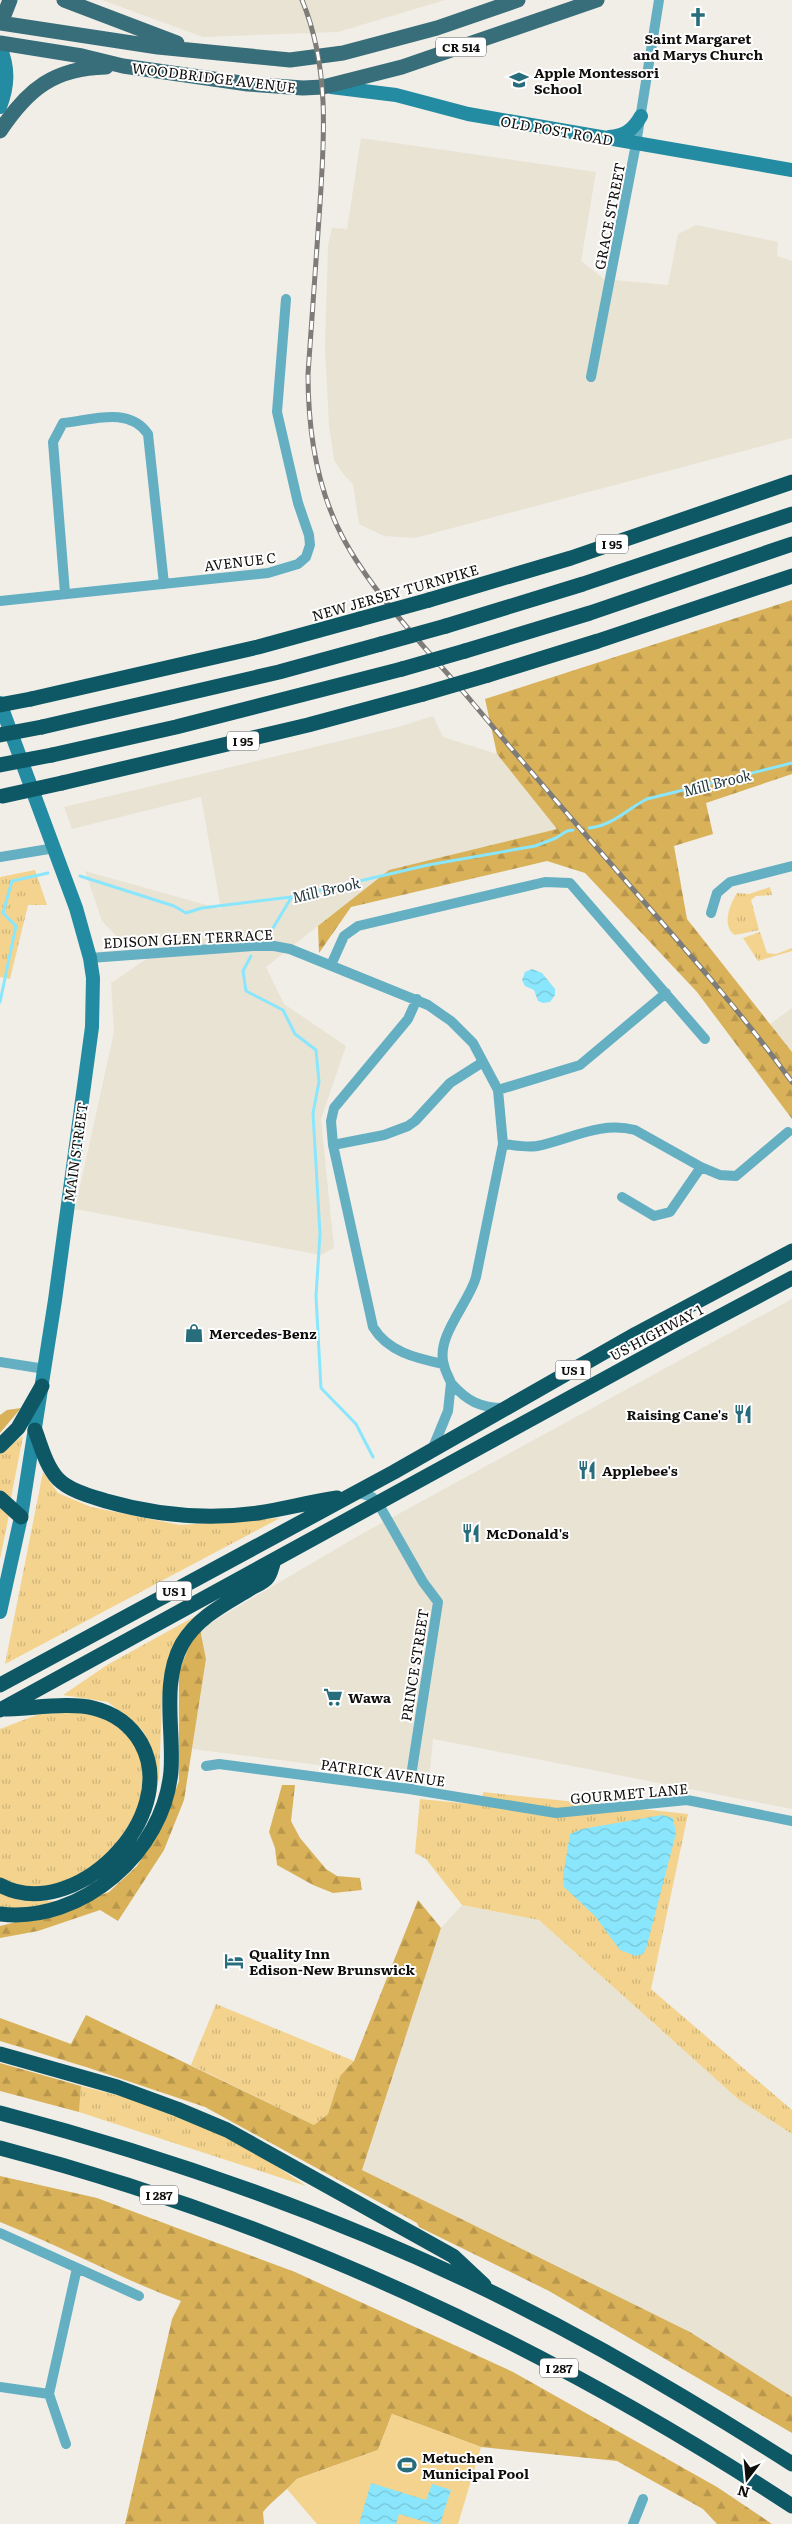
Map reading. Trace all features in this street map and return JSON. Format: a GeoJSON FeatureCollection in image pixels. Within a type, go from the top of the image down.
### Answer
{"type":"FeatureCollection","features":[{"type":"Feature","properties":{"kind":"highway","name":"NEW JERSEY TURNPIKE"},"geometry":{"type":"LineString","coordinates":[[0,704],[31,699],[248,649],[429,600],[571,558],[792,482]]}},
{"type":"Feature","properties":{"kind":"highway","name":"I 95"},"geometry":{"type":"LineString","coordinates":[[0,735],[260,676],[382,644],[583,584],[792,514]]}},
{"type":"Feature","properties":{"kind":"highway","name":"I 95"},"geometry":{"type":"LineString","coordinates":[[0,765],[176,727],[402,669],[590,613],[792,544]]}},
{"type":"Feature","properties":{"kind":"highway","name":"I 95"},"geometry":{"type":"LineString","coordinates":[[2,796],[308,725],[423,694],[598,641],[792,576]]}},
{"type":"Feature","properties":{"kind":"highway","name":"US 1"},"geometry":{"type":"LineString","coordinates":[[0,1684],[352,1494],[508,1408],[636,1334],[792,1251]]}},
{"type":"Feature","properties":{"kind":"highway","name":"US HIGHWAY 1"},"geometry":{"type":"LineString","coordinates":[[378,1503],[681,1336],[792,1278]]}},
{"type":"Feature","properties":{"kind":"highway"},"geometry":{"type":"LineString","coordinates":[[0,1446],[18,1428],[42,1386]]}},
{"type":"Feature","properties":{"kind":"highway"},"geometry":{"type":"LineString","coordinates":[[35,1430],[51,1470],[59,1480],[95,1498],[142,1510],[185,1515],[233,1515],[352,1494]]}},
{"type":"Feature","properties":{"kind":"highway"},"geometry":{"type":"LineString","coordinates":[[0,1498],[21,1517]]}},
{"type":"Feature","properties":{"kind":"highway","name":"US 1"},"geometry":{"type":"LineString","coordinates":[[0,1709],[378,1503]]}},
{"type":"Feature","properties":{"kind":"highway"},"geometry":{"type":"LineString","coordinates":[[4,1916],[48,1909],[85,1896],[113,1878],[140,1848],[159,1817],[169,1788],[172,1748],[171,1677],[182,1645],[202,1619],[268,1578],[274,1560]]}},
{"type":"Feature","properties":{"kind":"highway"},"geometry":{"type":"LineString","coordinates":[[0,1709],[65,1705],[91,1707],[106,1712],[119,1718],[136,1736],[148,1761],[151,1776],[149,1797],[141,1819],[122,1846],[94,1872],[65,1888],[42,1894],[20,1892],[0,1885]]}},
{"type":"Feature","properties":{"kind":"highway"},"geometry":{"type":"LineString","coordinates":[[0,2054],[117,2087],[163,2103],[227,2130],[453,2256],[496,2296]]}},
{"type":"Feature","properties":{"kind":"highway","name":"I 287"},"geometry":{"type":"LineString","coordinates":[[0,2112],[85,2135],[234,2184],[388,2245],[496,2296],[604,2351],[792,2464]]}},
{"type":"Feature","properties":{"kind":"highway","name":"I 287"},"geometry":{"type":"LineString","coordinates":[[0,2148],[87,2172],[190,2206],[383,2281],[480,2326],[588,2382],[674,2432],[792,2506]]}},
{"type":"Feature","properties":{"kind":"main road"},"geometry":{"type":"LineString","coordinates":[[0,26],[10,0]]}},
{"type":"Feature","properties":{"kind":"main road"},"geometry":{"type":"LineString","coordinates":[[64,0],[167,40],[210,53]]}},
{"type":"Feature","properties":{"kind":"main road","name":"WOODBRIDGE AVENUE"},"geometry":{"type":"LineString","coordinates":[[0,26],[158,47],[290,60],[343,53],[437,28],[518,0]]}},
{"type":"Feature","properties":{"kind":"main road","name":"WOODBRIDGE AVENUE"},"geometry":{"type":"LineString","coordinates":[[0,45],[82,56],[124,66],[268,87],[323,87],[402,67],[597,0]]}},
{"type":"Feature","properties":{"kind":"main road"},"geometry":{"type":"LineString","coordinates":[[0,45],[7,66],[7,82],[0,107]]}},
{"type":"Feature","properties":{"kind":"main road"},"geometry":{"type":"LineString","coordinates":[[0,131],[25,98],[39,85],[56,76],[93,67],[124,66]]}},
{"type":"Feature","properties":{"kind":"main road","name":"OLD POST ROAD"},"geometry":{"type":"LineString","coordinates":[[323,87],[396,95],[468,114],[792,170]]}},
{"type":"Feature","properties":{"kind":"main road"},"geometry":{"type":"LineString","coordinates":[[601,138],[624,134],[633,127],[641,116]]}},
{"type":"Feature","properties":{"kind":"main road","name":"MAIN STREET"},"geometry":{"type":"LineString","coordinates":[[0,704],[55,848],[90,958],[93,978],[92,1027],[45,1369],[21,1517],[0,1612]]}},
{"type":"Feature","properties":{"kind":"street","name":"GRACE STREET"},"geometry":{"type":"LineString","coordinates":[[591,378],[636,144],[659,0]]}},
{"type":"Feature","properties":{"kind":"street","name":"AVENUE C"},"geometry":{"type":"LineString","coordinates":[[0,601],[285,570],[298,564],[306,557],[310,545],[310,535],[298,503],[277,412],[286,299]]}},
{"type":"Feature","properties":{"kind":"street"},"geometry":{"type":"LineString","coordinates":[[66,593],[52,442],[63,424],[120,416],[132,419],[142,425],[148,434],[164,584]]}},
{"type":"Feature","properties":{"kind":"street"},"geometry":{"type":"LineString","coordinates":[[0,857],[55,848]]}},
{"type":"Feature","properties":{"kind":"street"},"geometry":{"type":"LineString","coordinates":[[711,912],[717,893],[730,882],[792,866]]}},
{"type":"Feature","properties":{"kind":"street"},"geometry":{"type":"LineString","coordinates":[[331,964],[344,936],[358,926],[545,882],[570,884],[577,889],[705,1039]]}},
{"type":"Feature","properties":{"kind":"street","name":"EDISON GLEN TERRACE"},"geometry":{"type":"LineString","coordinates":[[90,958],[274,946],[290,949],[417,999],[440,1012],[463,1031],[473,1043],[498,1090],[503,1144],[476,1277],[471,1294],[452,1325],[444,1347],[443,1364]]}},
{"type":"Feature","properties":{"kind":"street"},"geometry":{"type":"LineString","coordinates":[[498,1090],[580,1065],[666,993]]}},
{"type":"Feature","properties":{"kind":"street"},"geometry":{"type":"LineString","coordinates":[[417,999],[408,1019],[334,1108],[331,1121],[333,1145],[373,1327],[378,1335],[395,1348],[412,1356],[443,1364],[452,1383],[462,1395],[474,1404],[489,1408],[508,1408]]}},
{"type":"Feature","properties":{"kind":"street"},"geometry":{"type":"LineString","coordinates":[[333,1145],[384,1134],[408,1126],[416,1121],[450,1083],[484,1062]]}},
{"type":"Feature","properties":{"kind":"street"},"geometry":{"type":"LineString","coordinates":[[503,1144],[536,1146],[595,1129],[624,1127],[646,1135],[701,1167],[720,1175],[736,1176],[788,1132]]}},
{"type":"Feature","properties":{"kind":"street"},"geometry":{"type":"LineString","coordinates":[[622,1197],[654,1216],[670,1212],[701,1167]]}},
{"type":"Feature","properties":{"kind":"street"},"geometry":{"type":"LineString","coordinates":[[0,1362],[45,1369]]}},
{"type":"Feature","properties":{"kind":"street"},"geometry":{"type":"LineString","coordinates":[[432,1450],[448,1411],[452,1383]]}},
{"type":"Feature","properties":{"kind":"street"},"geometry":{"type":"LineString","coordinates":[[352,1494],[372,1497],[378,1503]]}},
{"type":"Feature","properties":{"kind":"street","name":"PRINCE STREET"},"geometry":{"type":"LineString","coordinates":[[378,1503],[423,1582],[438,1602],[409,1789]]}},
{"type":"Feature","properties":{"kind":"street","name":"PATRICK AVENUE"},"geometry":{"type":"LineString","coordinates":[[206,1766],[219,1764],[409,1789],[556,1813]]}},
{"type":"Feature","properties":{"kind":"street","name":"GOURMET LANE"},"geometry":{"type":"LineString","coordinates":[[556,1813],[687,1800],[792,1821]]}},
{"type":"Feature","properties":{"kind":"street"},"geometry":{"type":"LineString","coordinates":[[0,2233],[139,2296]]}},
{"type":"Feature","properties":{"kind":"street"},"geometry":{"type":"LineString","coordinates":[[66,2444],[48,2394],[77,2268]]}},
{"type":"Feature","properties":{"kind":"street"},"geometry":{"type":"LineString","coordinates":[[0,2387],[48,2394]]}},
{"type":"Feature","properties":{"kind":"street"},"geometry":{"type":"LineString","coordinates":[[633,2524],[643,2499]]}},
{"type":"Feature","properties":{"kind":"shaded area"},"geometry":{"type":"Polygon","coordinates":[[[102,0],[445,0],[338,32],[203,37],[102,0]]]}},
{"type":"Feature","properties":{"kind":"shaded area"},"geometry":{"type":"Polygon","coordinates":[[[361,138],[596,172],[581,261],[604,279],[668,285],[678,234],[696,225],[778,242],[777,256],[792,261],[792,438],[415,538],[384,536],[359,524],[353,484],[334,460],[329,426],[325,346],[328,246],[332,228],[347,229],[361,138]]]}},
{"type":"Feature","properties":{"kind":"shaded area"},"geometry":{"type":"Polygon","coordinates":[[[433,716],[443,737],[497,754],[557,829],[389,870],[266,967],[284,1004],[346,1046],[321,1119],[334,1248],[321,1255],[75,1209],[114,1032],[111,983],[188,931],[126,946],[102,921],[85,871],[221,909],[201,797],[72,829],[64,807],[398,727],[433,716]]]}},
{"type":"Feature","properties":{"kind":"shaded area"},"geometry":{"type":"Polygon","coordinates":[[[792,1008],[792,1052],[770,1024],[792,1008]]]}},
{"type":"Feature","properties":{"kind":"shaded area"},"geometry":{"type":"Polygon","coordinates":[[[792,1299],[792,1809],[433,1739],[429,1779],[192,1749],[206,1659],[200,1629],[358,1536],[792,1299]]]}},
{"type":"Feature","properties":{"kind":"shaded area"},"geometry":{"type":"Polygon","coordinates":[[[462,1905],[539,1920],[738,2099],[792,2134],[792,2397],[690,2332],[362,2170],[441,1928],[462,1905]]]}},
{"type":"Feature","properties":{"kind":"green space"},"geometry":{"type":"Polygon","coordinates":[[[792,600],[792,774],[706,803],[713,834],[674,846],[687,919],[792,1052],[792,1119],[697,992],[585,873],[547,861],[351,907],[319,953],[318,926],[389,870],[557,829],[497,754],[485,699],[792,600]]]}},
{"type":"Feature","properties":{"kind":"green space"},"geometry":{"type":"Polygon","coordinates":[[[35,870],[47,905],[28,905],[10,979],[0,977],[0,877],[35,870]]]}},
{"type":"Feature","properties":{"kind":"green space"},"geometry":{"type":"Polygon","coordinates":[[[770,887],[772,895],[756,896],[751,900],[759,930],[735,935],[728,926],[728,915],[737,893],[749,894],[770,887]]]}},
{"type":"Feature","properties":{"kind":"green space"},"geometry":{"type":"Polygon","coordinates":[[[760,932],[767,953],[776,954],[792,948],[792,951],[758,961],[743,938],[760,932]]]}},
{"type":"Feature","properties":{"kind":"green space"},"geometry":{"type":"Polygon","coordinates":[[[21,1408],[0,1433],[0,1415],[7,1410],[21,1408]]]}},
{"type":"Feature","properties":{"kind":"green space"},"geometry":{"type":"Polygon","coordinates":[[[23,1436],[11,1498],[0,1491],[0,1452],[23,1436]]]}},
{"type":"Feature","properties":{"kind":"green space"},"geometry":{"type":"Polygon","coordinates":[[[43,1472],[58,1493],[91,1507],[180,1525],[280,1518],[5,1664],[43,1472]]]}},
{"type":"Feature","properties":{"kind":"green space"},"geometry":{"type":"Polygon","coordinates":[[[0,1507],[9,1515],[0,1559],[0,1507]]]}},
{"type":"Feature","properties":{"kind":"green space"},"geometry":{"type":"Polygon","coordinates":[[[201,1613],[167,1668],[162,1700],[159,1782],[143,1731],[108,1702],[63,1695],[107,1665],[201,1613]]]}},
{"type":"Feature","properties":{"kind":"green space"},"geometry":{"type":"Polygon","coordinates":[[[200,1629],[206,1659],[184,1800],[164,1850],[118,1921],[100,1910],[38,1931],[0,1938],[0,1926],[63,1910],[109,1892],[137,1866],[163,1824],[179,1781],[179,1672],[190,1644],[200,1629]]]}},
{"type":"Feature","properties":{"kind":"green space"},"geometry":{"type":"Polygon","coordinates":[[[85,1712],[116,1725],[138,1752],[143,1783],[134,1814],[115,1844],[89,1868],[59,1883],[28,1888],[0,1878],[0,1729],[39,1714],[85,1712]]]}},
{"type":"Feature","properties":{"kind":"green space"},"geometry":{"type":"Polygon","coordinates":[[[282,1785],[295,1785],[291,1821],[300,1838],[326,1869],[337,1876],[360,1878],[362,1890],[333,1893],[313,1885],[277,1865],[275,1848],[269,1832],[282,1785]]]}},
{"type":"Feature","properties":{"kind":"green space"},"geometry":{"type":"Polygon","coordinates":[[[483,1792],[688,1814],[651,1989],[792,2110],[792,2134],[738,2099],[539,1920],[462,1905],[426,1859],[415,1853],[420,1799],[482,1805],[483,1792]]]}},
{"type":"Feature","properties":{"kind":"green space"},"geometry":{"type":"Polygon","coordinates":[[[0,1892],[19,1900],[55,1901],[33,1908],[0,1908],[0,1892]]]}},
{"type":"Feature","properties":{"kind":"green space"},"geometry":{"type":"Polygon","coordinates":[[[418,1900],[441,1928],[362,2170],[690,2332],[792,2397],[792,2433],[549,2291],[419,2227],[417,2223],[205,2107],[86,2067],[0,2041],[0,2018],[71,2044],[86,2015],[314,2125],[328,2114],[340,2076],[354,2061],[418,1900]]]}},
{"type":"Feature","properties":{"kind":"green space"},"geometry":{"type":"Polygon","coordinates":[[[216,2004],[354,2061],[340,2076],[328,2114],[314,2125],[191,2065],[216,2004]]]}},
{"type":"Feature","properties":{"kind":"green space"},"geometry":{"type":"Polygon","coordinates":[[[0,2063],[81,2086],[79,2112],[0,2091],[0,2063]]]}},
{"type":"Feature","properties":{"kind":"green space"},"geometry":{"type":"Polygon","coordinates":[[[81,2086],[136,2100],[196,2123],[257,2153],[306,2186],[79,2112],[81,2086]]]}},
{"type":"Feature","properties":{"kind":"green space"},"geometry":{"type":"Polygon","coordinates":[[[0,2176],[97,2198],[295,2272],[513,2372],[717,2487],[772,2524],[717,2524],[703,2509],[617,2461],[481,2447],[392,2414],[378,2450],[297,2479],[263,2512],[264,2524],[125,2524],[172,2319],[181,2301],[0,2222],[0,2176]]]}},
{"type":"Feature","properties":{"kind":"green space","name":"Metuchen Municipal Pool"},"geometry":{"type":"Polygon","coordinates":[[[392,2414],[481,2447],[458,2524],[317,2524],[287,2489],[297,2479],[378,2450],[392,2414]]]}},
{"type":"Feature","properties":{"kind":"water"},"geometry":{"type":"Polygon","coordinates":[[[532,969],[542,973],[555,989],[555,995],[550,1002],[543,1003],[538,1001],[534,990],[525,986],[522,980],[525,972],[532,969]]]}},
{"type":"Feature","properties":{"kind":"water"},"geometry":{"type":"Polygon","coordinates":[[[662,1815],[673,1818],[676,1833],[646,1949],[643,1954],[636,1956],[620,1950],[595,1916],[564,1887],[563,1876],[570,1834],[582,1829],[662,1815]]]}},
{"type":"Feature","properties":{"kind":"water"},"geometry":{"type":"Polygon","coordinates":[[[371,2483],[426,2500],[432,2484],[451,2490],[440,2524],[433,2524],[399,2514],[396,2524],[359,2524],[371,2483]]]}},
{"type":"Feature","properties":{"kind":"waterway","name":"Mill Brook"},"geometry":{"type":"LineString","coordinates":[[589,828],[612,821],[647,799],[792,763]]}},
{"type":"Feature","properties":{"kind":"waterway","name":"Mill Brook"},"geometry":{"type":"LineString","coordinates":[[80,876],[174,906],[186,913],[202,908],[291,897],[428,865],[535,846],[573,830]]}},
{"type":"Feature","properties":{"kind":"waterway","name":"Mill Brook"},"geometry":{"type":"LineString","coordinates":[[0,1002],[16,926],[3,913],[12,881],[48,873]]}},
{"type":"Feature","properties":{"kind":"waterway"},"geometry":{"type":"LineString","coordinates":[[267,938],[291,898]]}},
{"type":"Feature","properties":{"kind":"waterway"},"geometry":{"type":"LineString","coordinates":[[251,956],[243,971],[246,991],[283,1010],[295,1034],[316,1050],[319,1082],[313,1113],[320,1234],[316,1296],[321,1388],[356,1424],[373,1457]]}},
{"type":"Feature","properties":{"kind":"railway"},"geometry":{"type":"LineString","coordinates":[[302,0],[318,53],[323,108],[323,163],[308,395],[315,457],[333,517],[342,536],[369,580],[402,622],[707,975],[792,1082]]}},
{"type":"Feature","properties":{"kind":"place","name":"Saint Margaret and Marys Church"},"geometry":{"type":"Point","coordinates":[698,17]}},
{"type":"Feature","properties":{"kind":"place","name":"Apple Montessori School"},"geometry":{"type":"Point","coordinates":[519,80]}},
{"type":"Feature","properties":{"kind":"place","name":"Mercedes-Benz"},"geometry":{"type":"Point","coordinates":[194,1333]}},
{"type":"Feature","properties":{"kind":"place","name":"Raising Cane's"},"geometry":{"type":"Point","coordinates":[743,1414]}},
{"type":"Feature","properties":{"kind":"place","name":"Applebee's"},"geometry":{"type":"Point","coordinates":[587,1470]}},
{"type":"Feature","properties":{"kind":"place","name":"McDonald's"},"geometry":{"type":"Point","coordinates":[471,1533]}},
{"type":"Feature","properties":{"kind":"place","name":"Wawa"},"geometry":{"type":"Point","coordinates":[333,1697]}},
{"type":"Feature","properties":{"kind":"place","name":"Quality Inn Edison-New Brunswick"},"geometry":{"type":"Point","coordinates":[234,1961]}},
{"type":"Feature","properties":{"kind":"place","name":"Metuchen Municipal Pool"},"geometry":{"type":"Point","coordinates":[407,2465]}}]}
